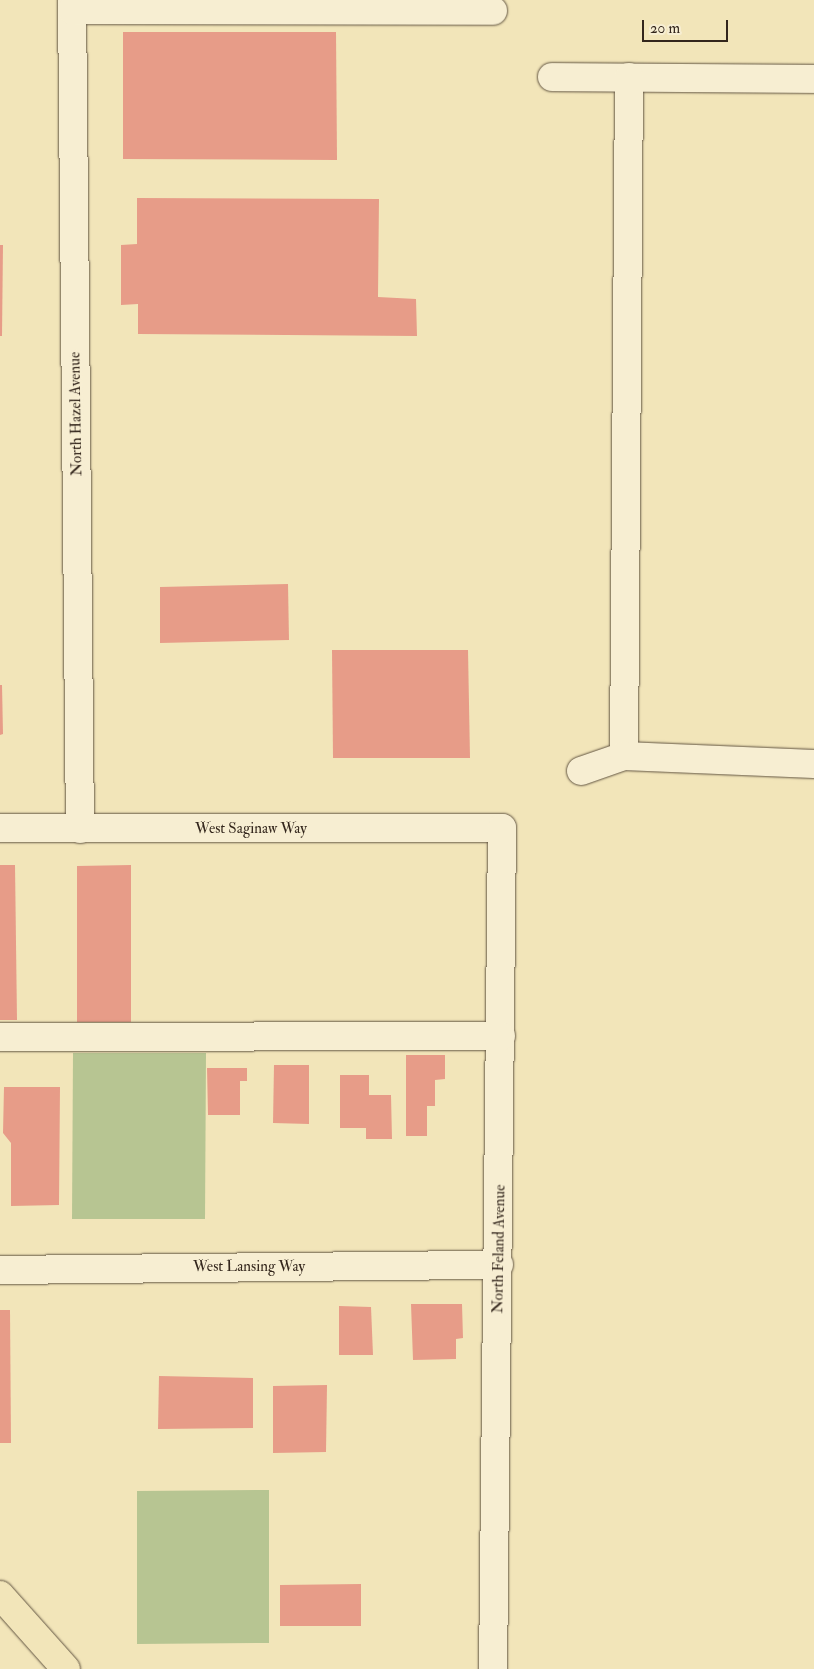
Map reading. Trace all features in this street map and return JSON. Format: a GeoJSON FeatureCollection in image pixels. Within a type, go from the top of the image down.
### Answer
{"type":"FeatureCollection","features":[{"type":"Feature","properties":{"kind":"main road"},"geometry":{"type":"LineString","coordinates":[[0,1595],[66,1669]]}},
{"type":"Feature","properties":{"kind":"street"},"geometry":{"type":"LineString","coordinates":[[72,5],[493,12]]}},
{"type":"Feature","properties":{"kind":"street","name":"North Hazel Avenue"},"geometry":{"type":"LineString","coordinates":[[72,5],[80,829]]}},
{"type":"Feature","properties":{"kind":"street"},"geometry":{"type":"LineString","coordinates":[[552,78],[814,79]]}},
{"type":"Feature","properties":{"kind":"street"},"geometry":{"type":"LineString","coordinates":[[624,756],[629,78]]}},
{"type":"Feature","properties":{"kind":"street"},"geometry":{"type":"LineString","coordinates":[[581,771],[624,756],[814,764]]}},
{"type":"Feature","properties":{"kind":"street","name":"West Saginaw Way"},"geometry":{"type":"LineString","coordinates":[[0,828],[502,828]]}},
{"type":"Feature","properties":{"kind":"street","name":"North Feland Avenue"},"geometry":{"type":"LineString","coordinates":[[493,1669],[499,1265],[502,828]]}},
{"type":"Feature","properties":{"kind":"street"},"geometry":{"type":"LineString","coordinates":[[0,1037],[501,1036]]}},
{"type":"Feature","properties":{"kind":"street","name":"West Lansing Way"},"geometry":{"type":"LineString","coordinates":[[0,1270],[499,1265]]}},
{"type":"Feature","properties":{"kind":"green space"},"geometry":{"type":"Polygon","coordinates":[[[73,1053],[206,1053],[205,1219],[72,1219],[73,1053]]]}},
{"type":"Feature","properties":{"kind":"green space"},"geometry":{"type":"Polygon","coordinates":[[[269,1490],[269,1643],[137,1644],[137,1491],[269,1490]]]}},
{"type":"Feature","properties":{"kind":"building"},"geometry":{"type":"Polygon","coordinates":[[[123,32],[336,32],[337,160],[123,159],[123,32]]]}},
{"type":"Feature","properties":{"kind":"building"},"geometry":{"type":"Polygon","coordinates":[[[137,198],[379,199],[378,297],[416,299],[417,336],[138,334],[138,304],[121,305],[121,245],[137,244],[137,198]]]}},
{"type":"Feature","properties":{"kind":"building"},"geometry":{"type":"Polygon","coordinates":[[[0,245],[3,245],[2,336],[0,336],[0,245]]]}},
{"type":"Feature","properties":{"kind":"building"},"geometry":{"type":"Polygon","coordinates":[[[288,584],[289,640],[160,643],[160,587],[288,584]]]}},
{"type":"Feature","properties":{"kind":"building"},"geometry":{"type":"Polygon","coordinates":[[[332,650],[468,650],[470,758],[333,758],[332,650]]]}},
{"type":"Feature","properties":{"kind":"building"},"geometry":{"type":"Polygon","coordinates":[[[0,685],[2,685],[3,734],[0,735],[0,685]]]}},
{"type":"Feature","properties":{"kind":"building"},"geometry":{"type":"Polygon","coordinates":[[[0,865],[15,865],[17,1020],[0,1020],[0,865]]]}},
{"type":"Feature","properties":{"kind":"building"},"geometry":{"type":"Polygon","coordinates":[[[131,865],[131,1022],[77,1022],[77,866],[131,865]]]}},
{"type":"Feature","properties":{"kind":"building"},"geometry":{"type":"Polygon","coordinates":[[[406,1055],[445,1055],[445,1079],[435,1080],[435,1106],[427,1106],[427,1136],[406,1136],[406,1055]]]}},
{"type":"Feature","properties":{"kind":"building"},"geometry":{"type":"Polygon","coordinates":[[[274,1065],[309,1065],[309,1124],[273,1123],[274,1065]]]}},
{"type":"Feature","properties":{"kind":"building"},"geometry":{"type":"Polygon","coordinates":[[[207,1068],[247,1068],[247,1081],[240,1081],[240,1115],[208,1115],[207,1068]]]}},
{"type":"Feature","properties":{"kind":"building"},"geometry":{"type":"Polygon","coordinates":[[[340,1075],[369,1075],[369,1095],[391,1095],[392,1139],[366,1139],[366,1128],[340,1128],[340,1075]]]}},
{"type":"Feature","properties":{"kind":"building"},"geometry":{"type":"Polygon","coordinates":[[[4,1087],[60,1087],[59,1205],[11,1206],[11,1143],[3,1133],[4,1087]]]}},
{"type":"Feature","properties":{"kind":"building"},"geometry":{"type":"Polygon","coordinates":[[[411,1304],[462,1304],[463,1338],[456,1339],[456,1359],[413,1360],[411,1304]]]}},
{"type":"Feature","properties":{"kind":"building"},"geometry":{"type":"Polygon","coordinates":[[[339,1306],[371,1307],[373,1355],[339,1355],[339,1306]]]}},
{"type":"Feature","properties":{"kind":"building"},"geometry":{"type":"Polygon","coordinates":[[[0,1310],[10,1310],[11,1443],[0,1443],[0,1310]]]}},
{"type":"Feature","properties":{"kind":"building"},"geometry":{"type":"Polygon","coordinates":[[[159,1376],[253,1378],[253,1428],[158,1429],[159,1376]]]}},
{"type":"Feature","properties":{"kind":"building"},"geometry":{"type":"Polygon","coordinates":[[[327,1385],[326,1452],[273,1453],[273,1386],[327,1385]]]}},
{"type":"Feature","properties":{"kind":"building"},"geometry":{"type":"Polygon","coordinates":[[[361,1584],[361,1626],[280,1626],[280,1585],[361,1584]]]}}]}
